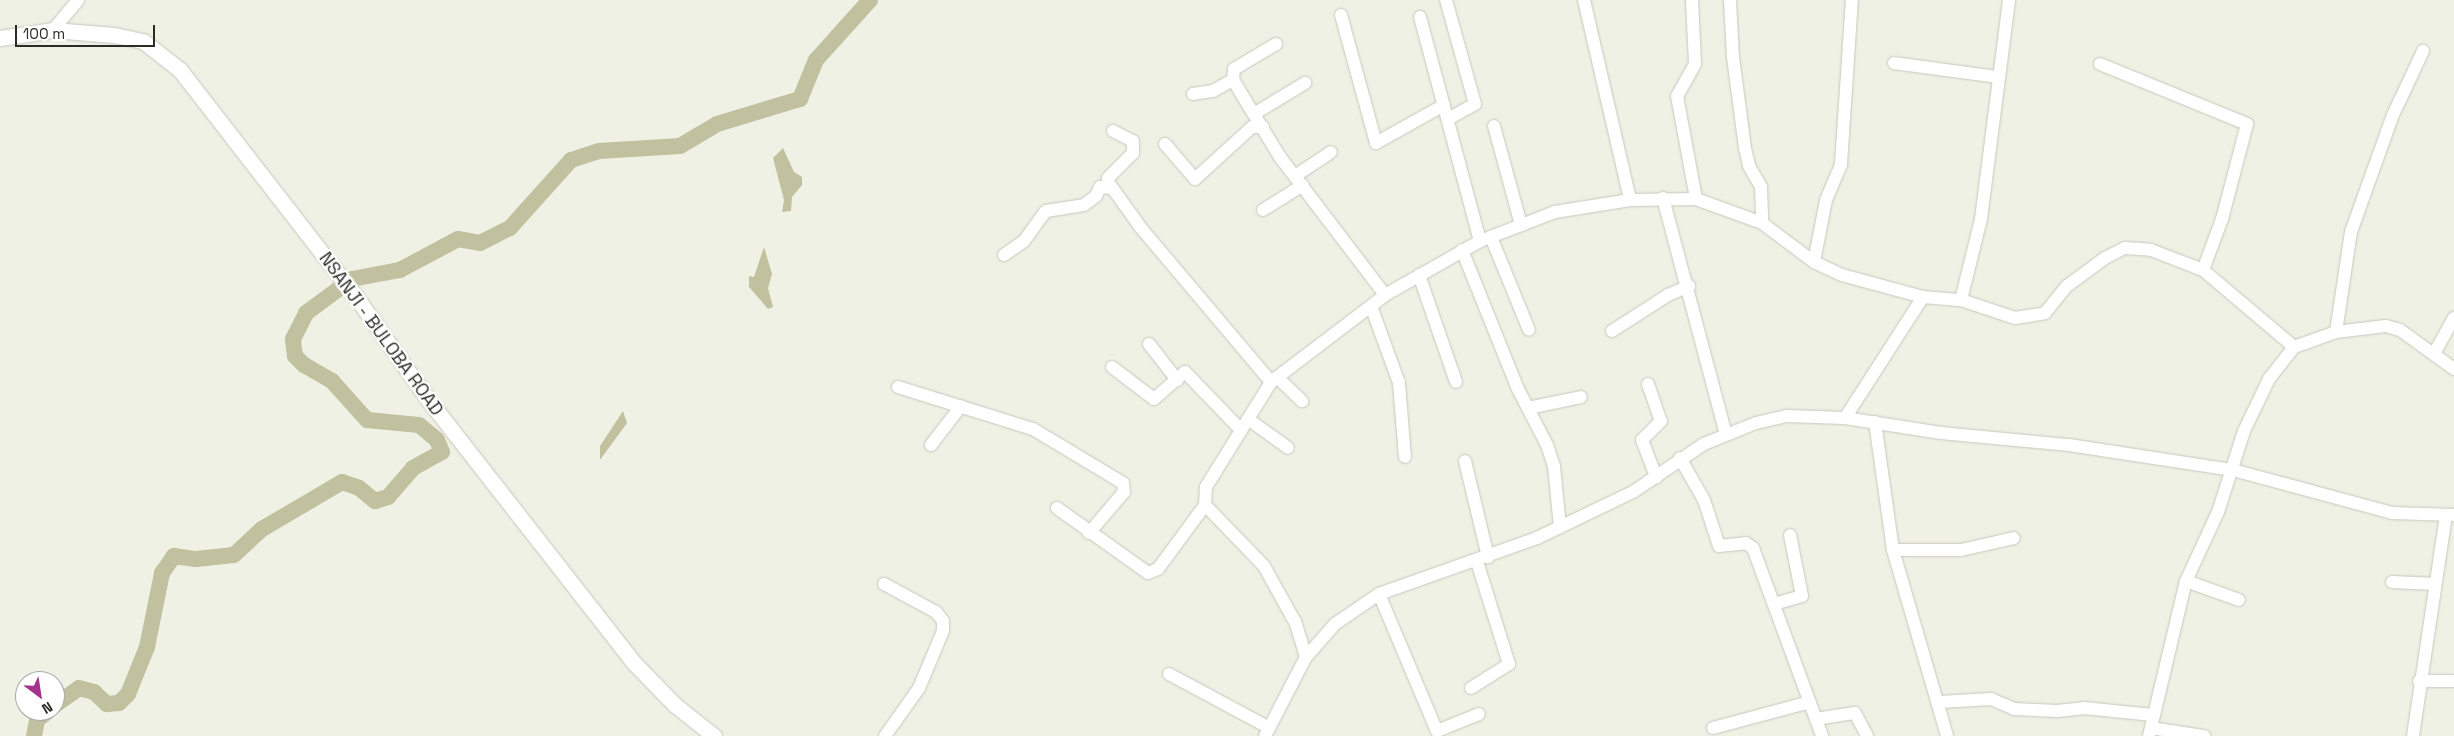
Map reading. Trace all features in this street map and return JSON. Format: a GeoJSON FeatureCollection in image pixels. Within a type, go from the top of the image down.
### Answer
{"type":"FeatureCollection","features":[{"type":"Feature","properties":{"kind":"main road","name":"NSANJI - BULOBA ROAD"},"geometry":{"type":"LineString","coordinates":[[0,38],[53,30],[143,41],[180,70],[354,294],[430,402],[634,663],[675,705],[714,736]]}},
{"type":"Feature","properties":{"kind":"street"},"geometry":{"type":"LineString","coordinates":[[53,30],[78,0]]}},
{"type":"Feature","properties":{"kind":"street"},"geometry":{"type":"LineString","coordinates":[[1446,0],[1475,104],[1448,119]]}},
{"type":"Feature","properties":{"kind":"street"},"geometry":{"type":"LineString","coordinates":[[1584,0],[1630,200]]}},
{"type":"Feature","properties":{"kind":"street"},"geometry":{"type":"LineString","coordinates":[[1692,0],[1695,64],[1677,96],[1696,199]]}},
{"type":"Feature","properties":{"kind":"street"},"geometry":{"type":"LineString","coordinates":[[1730,0],[1733,57],[1744,139],[1749,166],[1761,186],[1762,223]]}},
{"type":"Feature","properties":{"kind":"street"},"geometry":{"type":"LineString","coordinates":[[1814,262],[1826,200],[1841,164],[1852,0]]}},
{"type":"Feature","properties":{"kind":"street"},"geometry":{"type":"LineString","coordinates":[[1961,300],[1981,219],[2009,0]]}},
{"type":"Feature","properties":{"kind":"street"},"geometry":{"type":"LineString","coordinates":[[1340,15],[1376,143],[1444,105]]}},
{"type":"Feature","properties":{"kind":"street"},"geometry":{"type":"LineString","coordinates":[[1420,17],[1448,119],[1486,239],[1529,330]]}},
{"type":"Feature","properties":{"kind":"street"},"geometry":{"type":"LineString","coordinates":[[1276,44],[1234,70],[1233,80],[1299,180],[1385,295]]}},
{"type":"Feature","properties":{"kind":"street"},"geometry":{"type":"LineString","coordinates":[[2336,332],[2351,232],[2393,115],[2423,51]]}},
{"type":"Feature","properties":{"kind":"street"},"geometry":{"type":"LineString","coordinates":[[1894,63],[1998,77]]}},
{"type":"Feature","properties":{"kind":"street"},"geometry":{"type":"LineString","coordinates":[[2100,64],[2246,124],[2222,219],[2203,270]]}},
{"type":"Feature","properties":{"kind":"street"},"geometry":{"type":"LineString","coordinates":[[1193,94],[1212,91],[1233,80]]}},
{"type":"Feature","properties":{"kind":"street"},"geometry":{"type":"LineString","coordinates":[[1254,114],[1304,83]]}},
{"type":"Feature","properties":{"kind":"street"},"geometry":{"type":"LineString","coordinates":[[1494,126],[1521,225]]}},
{"type":"Feature","properties":{"kind":"street"},"geometry":{"type":"LineString","coordinates":[[1165,144],[1195,179],[1252,127],[1263,127]]}},
{"type":"Feature","properties":{"kind":"street"},"geometry":{"type":"LineString","coordinates":[[1113,131],[1133,141],[1133,153],[1108,178],[1112,188],[1141,228],[1274,380],[1302,401]]}},
{"type":"Feature","properties":{"kind":"street"},"geometry":{"type":"LineString","coordinates":[[1263,210],[1331,152]]}},
{"type":"Feature","properties":{"kind":"street"},"geometry":{"type":"LineString","coordinates":[[1004,255],[1024,241],[1046,211],[1084,205],[1096,196],[1100,187],[1112,188]]}},
{"type":"Feature","properties":{"kind":"street"},"geometry":{"type":"LineString","coordinates":[[1664,198],[1690,286],[1726,434]]}},
{"type":"Feature","properties":{"kind":"street"},"geometry":{"type":"LineString","coordinates":[[1057,508],[1136,567],[1154,572],[1205,505],[1206,486],[1274,380],[1385,295],[1462,250],[1555,212],[1630,200],[1696,199],[1762,223],[1814,262],[1868,283],[1923,297],[1961,300],[2015,318],[2045,313],[2067,286],[2125,248],[2151,250],[2203,270],[2294,347]]}},
{"type":"Feature","properties":{"kind":"street"},"geometry":{"type":"LineString","coordinates":[[1462,250],[1554,466],[1560,527]]}},
{"type":"Feature","properties":{"kind":"street"},"geometry":{"type":"LineString","coordinates":[[1419,275],[1456,382]]}},
{"type":"Feature","properties":{"kind":"street"},"geometry":{"type":"LineString","coordinates":[[1612,331],[1668,295],[1690,286]]}},
{"type":"Feature","properties":{"kind":"street"},"geometry":{"type":"LineString","coordinates":[[1846,418],[1923,297]]}},
{"type":"Feature","properties":{"kind":"street"},"geometry":{"type":"LineString","coordinates":[[1371,306],[1399,383],[1405,457]]}},
{"type":"Feature","properties":{"kind":"street"},"geometry":{"type":"LineString","coordinates":[[2435,352],[2454,318]]}},
{"type":"Feature","properties":{"kind":"street"},"geometry":{"type":"LineString","coordinates":[[2204,736],[2150,732],[2186,582],[2233,470],[2244,431],[2269,379],[2294,347],[2336,332],[2386,326],[2400,330],[2435,352],[2454,369]]}},
{"type":"Feature","properties":{"kind":"street"},"geometry":{"type":"LineString","coordinates":[[1149,344],[1177,380]]}},
{"type":"Feature","properties":{"kind":"street"},"geometry":{"type":"LineString","coordinates":[[1112,367],[1154,399],[1185,372],[1241,430]]}},
{"type":"Feature","properties":{"kind":"street"},"geometry":{"type":"LineString","coordinates":[[1648,384],[1661,422],[1642,440],[1656,477]]}},
{"type":"Feature","properties":{"kind":"street"},"geometry":{"type":"LineString","coordinates":[[898,388],[961,406],[1033,430],[1123,484],[1124,492],[1089,533]]}},
{"type":"Feature","properties":{"kind":"street"},"geometry":{"type":"LineString","coordinates":[[1528,408],[1581,397]]}},
{"type":"Feature","properties":{"kind":"street"},"geometry":{"type":"LineString","coordinates":[[931,445],[961,406]]}},
{"type":"Feature","properties":{"kind":"street"},"geometry":{"type":"LineString","coordinates":[[1170,674],[1266,731],[1306,657],[1336,624],[1379,594],[1482,560],[1560,527],[1633,492],[1680,458],[1726,434],[1787,416],[1846,418],[1941,433],[2069,445],[2233,470],[2392,513],[2450,515],[2435,584],[2419,682],[2413,736]]}},
{"type":"Feature","properties":{"kind":"street"},"geometry":{"type":"LineString","coordinates":[[1248,419],[1288,448]]}},
{"type":"Feature","properties":{"kind":"street"},"geometry":{"type":"LineString","coordinates":[[1875,422],[1894,550],[1939,702],[1947,736]]}},
{"type":"Feature","properties":{"kind":"street"},"geometry":{"type":"LineString","coordinates":[[1680,458],[1704,500],[1719,546],[1746,543],[1753,548],[1822,736]]}},
{"type":"Feature","properties":{"kind":"street"},"geometry":{"type":"LineString","coordinates":[[1466,461],[1482,560],[1509,664],[1471,688]]}},
{"type":"Feature","properties":{"kind":"street"},"geometry":{"type":"LineString","coordinates":[[1205,505],[1264,566],[1295,622],[1306,657]]}},
{"type":"Feature","properties":{"kind":"street"},"geometry":{"type":"LineString","coordinates":[[1774,604],[1802,596],[1790,535]]}},
{"type":"Feature","properties":{"kind":"street"},"geometry":{"type":"LineString","coordinates":[[1894,550],[1961,550],[2014,538]]}},
{"type":"Feature","properties":{"kind":"street"},"geometry":{"type":"LineString","coordinates":[[2186,582],[2239,600]]}},
{"type":"Feature","properties":{"kind":"street"},"geometry":{"type":"LineString","coordinates":[[2392,582],[2435,584]]}},
{"type":"Feature","properties":{"kind":"street"},"geometry":{"type":"LineString","coordinates":[[884,584],[936,612],[943,621],[944,630],[919,688],[885,736]]}},
{"type":"Feature","properties":{"kind":"street"},"geometry":{"type":"LineString","coordinates":[[1379,594],[1438,731],[1479,714]]}},
{"type":"Feature","properties":{"kind":"street"},"geometry":{"type":"LineString","coordinates":[[2419,682],[2454,681]]}},
{"type":"Feature","properties":{"kind":"street"},"geometry":{"type":"LineString","coordinates":[[1939,702],[1991,699],[2014,708],[2057,711],[2084,708],[2153,715]]}},
{"type":"Feature","properties":{"kind":"street"},"geometry":{"type":"LineString","coordinates":[[1712,728],[1810,702]]}},
{"type":"Feature","properties":{"kind":"street"},"geometry":{"type":"LineString","coordinates":[[1816,719],[1854,713],[1867,736]]}},
{"type":"Feature","properties":{"kind":"shaded area"},"geometry":{"type":"Polygon","coordinates":[[[783,148],[794,172],[802,177],[802,185],[792,197],[791,211],[782,212],[784,200],[773,158],[783,148]]]}},
{"type":"Feature","properties":{"kind":"shaded area"},"geometry":{"type":"Polygon","coordinates":[[[764,247],[772,274],[768,288],[773,307],[768,309],[749,287],[749,276],[754,277],[764,247]]]}},
{"type":"Feature","properties":{"kind":"shaded area"},"geometry":{"type":"Polygon","coordinates":[[[623,411],[627,423],[600,460],[600,446],[623,411]]]}},
{"type":"Feature","properties":{"kind":"waterway"},"geometry":{"type":"LineString","coordinates":[[65,698],[79,688],[94,692],[107,704],[119,703],[128,694],[147,647],[162,573],[174,556],[196,559],[234,555],[262,529],[342,482],[359,488],[375,501],[388,497],[413,468],[442,452],[437,440],[419,425],[367,420],[332,381],[304,365],[295,356],[293,339],[306,313],[352,279],[400,270],[458,239],[480,243],[510,228],[571,160],[599,151],[680,146],[717,124],[800,99],[816,60],[870,0]]}},
{"type":"Feature","properties":{"kind":"waterway"},"geometry":{"type":"LineString","coordinates":[[34,736],[37,721]]}}]}
